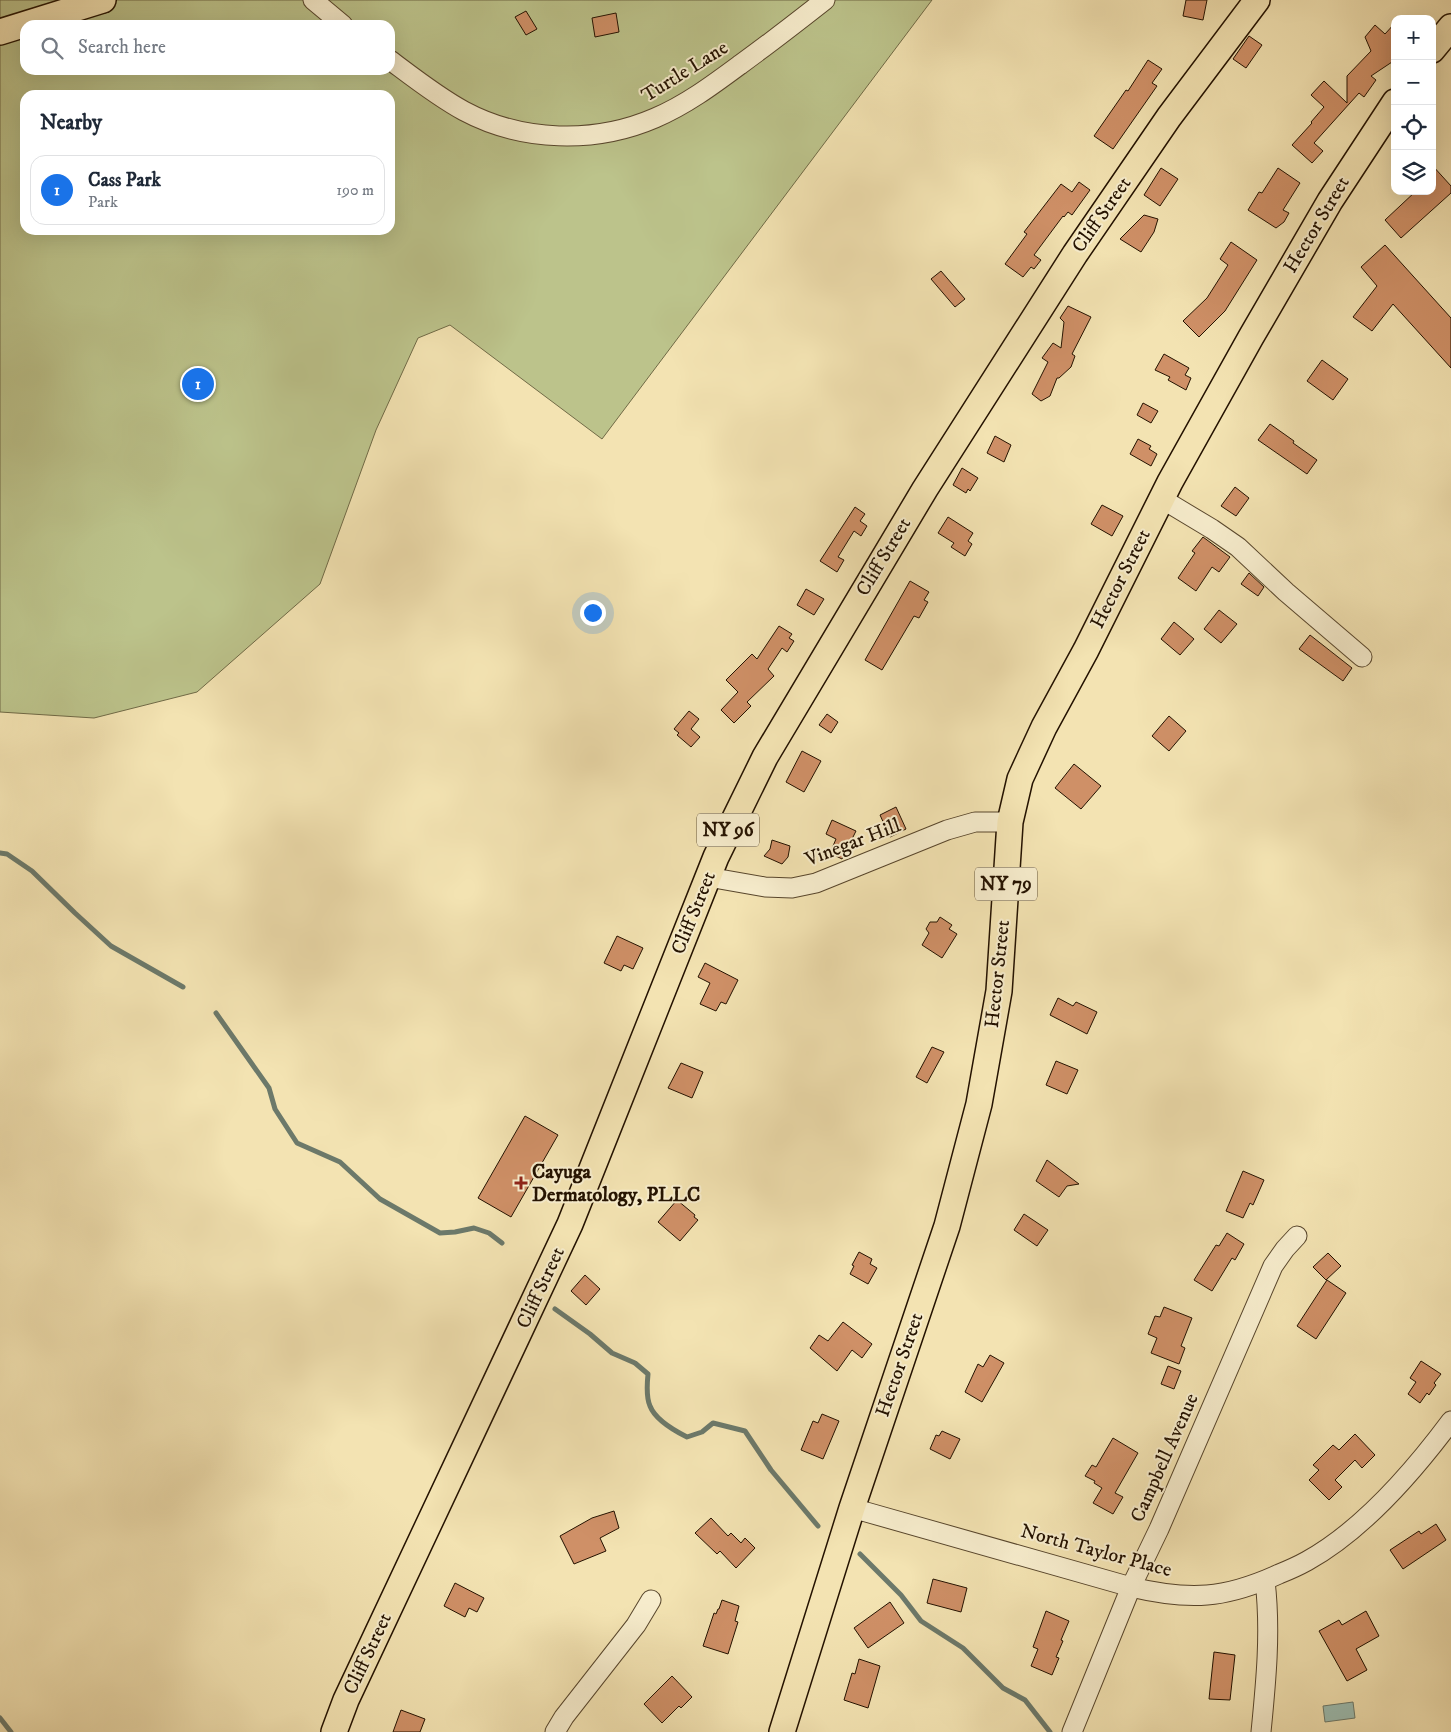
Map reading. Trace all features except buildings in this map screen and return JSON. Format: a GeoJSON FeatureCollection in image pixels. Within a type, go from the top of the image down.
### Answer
{"type":"FeatureCollection","features":[{"type":"Feature","properties":{"kind":"main road"},"geometry":{"type":"LineString","coordinates":[[39,20],[103,0]]}},
{"type":"Feature","properties":{"kind":"main road","name":"Cliff Street"},"geometry":{"type":"LineString","coordinates":[[334,1732],[346,1700],[570,1224],[708,877],[765,756],[930,481],[1075,254],[1169,116],[1257,0]]}},
{"type":"Feature","properties":{"kind":"main road"},"geometry":{"type":"LineString","coordinates":[[0,32],[20,26]]}},
{"type":"Feature","properties":{"kind":"main road"},"geometry":{"type":"LineString","coordinates":[[1436,45],[1451,28]]}},
{"type":"Feature","properties":{"kind":"main road","name":"Hector Street"},"geometry":{"type":"LineString","coordinates":[[782,1732],[852,1508],[948,1226],[980,1100],[999,991],[1010,822],[1020,779],[1044,727],[1086,650],[1162,499],[1251,337],[1330,201],[1393,105]]}},
{"type":"Feature","properties":{"kind":"street"},"geometry":{"type":"LineString","coordinates":[[313,0],[337,20]]}},
{"type":"Feature","properties":{"kind":"street","name":"Turtle Lane"},"geometry":{"type":"LineString","coordinates":[[395,64],[434,93],[465,112],[493,124],[541,135],[601,134],[647,122],[681,105],[711,87],[825,0]]}},
{"type":"Feature","properties":{"kind":"street"},"geometry":{"type":"LineString","coordinates":[[1162,499],[1238,547],[1286,592],[1362,656]]}},
{"type":"Feature","properties":{"kind":"street","name":"Vinegar Hill"},"geometry":{"type":"LineString","coordinates":[[708,877],[766,887],[792,888],[816,883],[948,830],[976,822],[1010,822]]}},
{"type":"Feature","properties":{"kind":"street","name":"Campbell Avenue"},"geometry":{"type":"LineString","coordinates":[[1072,1732],[1131,1587],[1163,1520],[1273,1266],[1297,1236]]}},
{"type":"Feature","properties":{"kind":"street","name":"North Taylor Place"},"geometry":{"type":"LineString","coordinates":[[852,1508],[1155,1593],[1182,1596],[1207,1595],[1233,1591],[1264,1581],[1308,1561],[1339,1540],[1373,1511],[1410,1473],[1451,1421]]}},
{"type":"Feature","properties":{"kind":"street"},"geometry":{"type":"LineString","coordinates":[[1261,1732],[1267,1663],[1268,1608],[1264,1581]]}},
{"type":"Feature","properties":{"kind":"street"},"geometry":{"type":"LineString","coordinates":[[555,1732],[564,1717],[636,1625],[650,1600]]}},
{"type":"Feature","properties":{"kind":"green space"},"geometry":{"type":"Polygon","coordinates":[[[0,0],[932,0],[602,439],[450,325],[418,338],[376,430],[320,584],[197,692],[94,718],[0,712],[0,0]]]}},
{"type":"Feature","properties":{"kind":"water"},"geometry":{"type":"Polygon","coordinates":[[[1353,1702],[1355,1718],[1325,1722],[1323,1706],[1353,1702]]]}},
{"type":"Feature","properties":{"kind":"waterway"},"geometry":{"type":"LineString","coordinates":[[0,853],[7,854],[32,871],[111,946],[183,987]]}},
{"type":"Feature","properties":{"kind":"waterway"},"geometry":{"type":"LineString","coordinates":[[216,1013],[269,1088],[275,1109],[297,1143],[340,1162],[380,1199],[440,1233],[474,1228],[489,1233],[502,1243]]}},
{"type":"Feature","properties":{"kind":"waterway"},"geometry":{"type":"LineString","coordinates":[[555,1309],[590,1334],[612,1353],[635,1363],[648,1374],[647,1395],[650,1406],[656,1415],[671,1428],[687,1437],[702,1432],[713,1423],[745,1431],[771,1470],[818,1526]]}},
{"type":"Feature","properties":{"kind":"waterway"},"geometry":{"type":"LineString","coordinates":[[860,1554],[901,1595],[921,1621],[963,1648],[1003,1688],[1025,1700],[1050,1732]]}},
{"type":"Feature","properties":{"kind":"waterway"},"geometry":{"type":"LineString","coordinates":[[0,1718],[11,1732]]}},
{"type":"Feature","properties":{"kind":"place","name":"Cass Park"},"geometry":{"type":"Point","coordinates":[198,384]}},
{"type":"Feature","properties":{"kind":"place","name":"Cayuga Dermatology, PLLC"},"geometry":{"type":"Point","coordinates":[521,1183]}}]}
